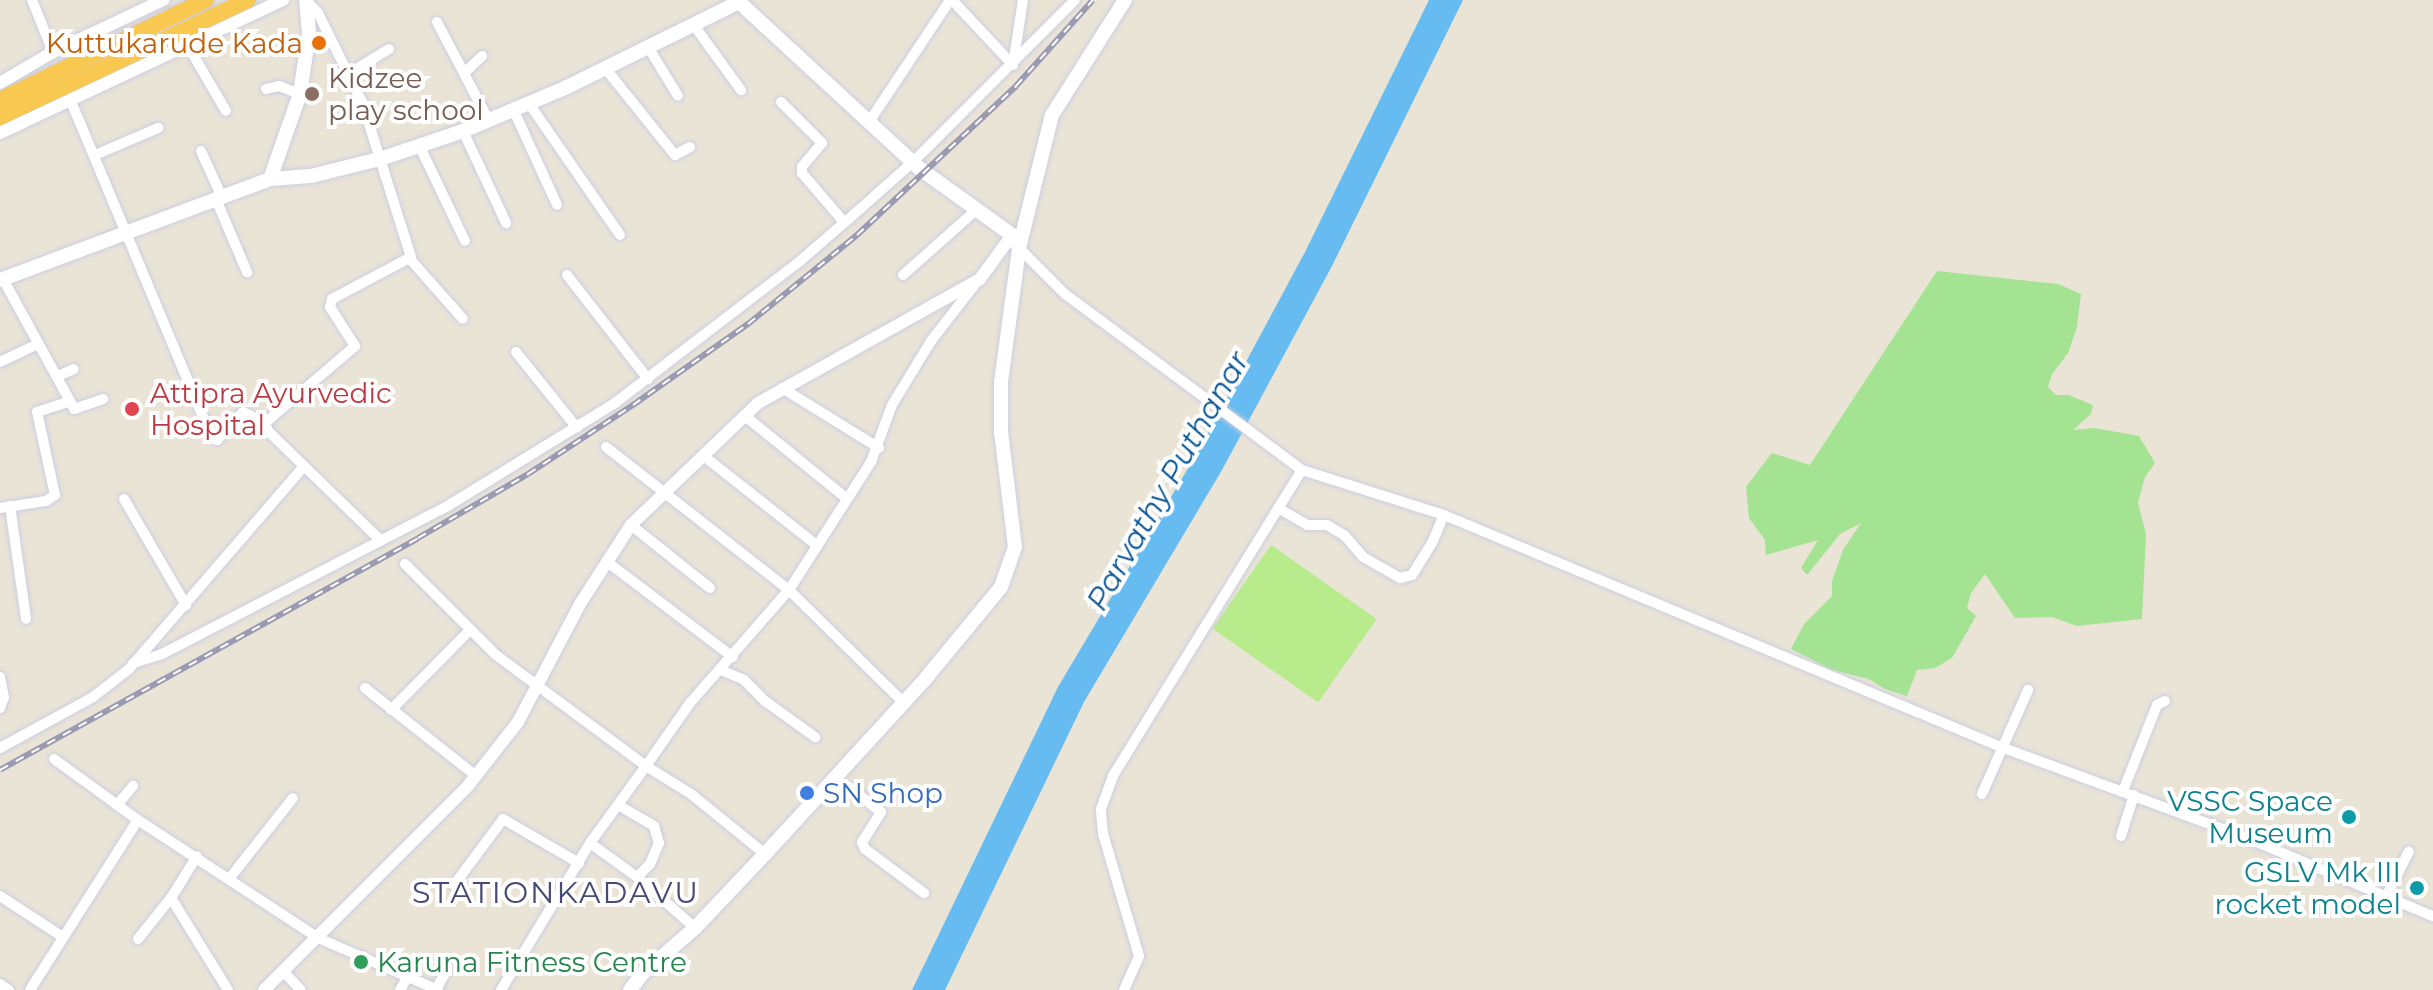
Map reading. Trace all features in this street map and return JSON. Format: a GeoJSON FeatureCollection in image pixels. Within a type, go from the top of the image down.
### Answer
{"type":"FeatureCollection","features":[{"type":"Feature","properties":{"kind":"highway"},"geometry":{"type":"LineString","coordinates":[[0,100],[206,0]]}},
{"type":"Feature","properties":{"kind":"highway"},"geometry":{"type":"LineString","coordinates":[[0,117],[248,0]]}},
{"type":"Feature","properties":{"kind":"main road"},"geometry":{"type":"LineString","coordinates":[[270,179],[300,94],[309,33],[306,0]]}},
{"type":"Feature","properties":{"kind":"main road"},"geometry":{"type":"LineString","coordinates":[[630,990],[643,973],[695,928],[926,678],[992,601],[1010,568],[1015,547],[1001,432],[1001,382],[1015,242],[1052,115],[1125,0]]}},
{"type":"Feature","properties":{"kind":"main road"},"geometry":{"type":"LineString","coordinates":[[2,279],[270,179],[311,176],[383,158],[463,131],[530,105],[740,1],[913,162],[1015,242]]}},
{"type":"Feature","properties":{"kind":"street"},"geometry":{"type":"LineString","coordinates":[[32,0],[53,52]]}},
{"type":"Feature","properties":{"kind":"street"},"geometry":{"type":"LineString","coordinates":[[6,80],[53,52],[163,0]]}},
{"type":"Feature","properties":{"kind":"street"},"geometry":{"type":"LineString","coordinates":[[0,133],[283,0]]}},
{"type":"Feature","properties":{"kind":"street"},"geometry":{"type":"LineString","coordinates":[[265,423],[355,346],[330,307],[332,299],[409,258],[412,251],[383,158],[348,74],[318,13],[306,0]]}},
{"type":"Feature","properties":{"kind":"street"},"geometry":{"type":"LineString","coordinates":[[869,122],[951,0],[1013,65]]}},
{"type":"Feature","properties":{"kind":"street"},"geometry":{"type":"LineString","coordinates":[[1013,65],[1023,0]]}},
{"type":"Feature","properties":{"kind":"street"},"geometry":{"type":"LineString","coordinates":[[133,663],[162,654],[446,507],[577,428],[648,379],[800,261],[913,162],[1075,0]]}},
{"type":"Feature","properties":{"kind":"street"},"geometry":{"type":"LineString","coordinates":[[437,22],[489,121]]}},
{"type":"Feature","properties":{"kind":"street"},"geometry":{"type":"LineString","coordinates":[[693,24],[741,90]]}},
{"type":"Feature","properties":{"kind":"street"},"geometry":{"type":"LineString","coordinates":[[188,46],[226,111]]}},
{"type":"Feature","properties":{"kind":"street"},"geometry":{"type":"LineString","coordinates":[[648,47],[678,96]]}},
{"type":"Feature","properties":{"kind":"street"},"geometry":{"type":"LineString","coordinates":[[348,74],[389,49]]}},
{"type":"Feature","properties":{"kind":"street"},"geometry":{"type":"LineString","coordinates":[[464,73],[482,56]]}},
{"type":"Feature","properties":{"kind":"street"},"geometry":{"type":"LineString","coordinates":[[605,68],[675,155],[690,147]]}},
{"type":"Feature","properties":{"kind":"street"},"geometry":{"type":"LineString","coordinates":[[266,89],[279,86],[300,94]]}},
{"type":"Feature","properties":{"kind":"street"},"geometry":{"type":"LineString","coordinates":[[70,99],[128,231],[204,420],[217,440],[243,412],[265,423],[268,431],[379,539]]}},
{"type":"Feature","properties":{"kind":"street"},"geometry":{"type":"LineString","coordinates":[[781,102],[822,143],[802,167],[802,173],[844,222]]}},
{"type":"Feature","properties":{"kind":"street"},"geometry":{"type":"LineString","coordinates":[[530,105],[620,235]]}},
{"type":"Feature","properties":{"kind":"street"},"geometry":{"type":"LineString","coordinates":[[514,111],[557,205]]}},
{"type":"Feature","properties":{"kind":"street"},"geometry":{"type":"LineString","coordinates":[[95,155],[158,128]]}},
{"type":"Feature","properties":{"kind":"street"},"geometry":{"type":"LineString","coordinates":[[463,131],[506,223]]}},
{"type":"Feature","properties":{"kind":"street"},"geometry":{"type":"LineString","coordinates":[[420,147],[465,241]]}},
{"type":"Feature","properties":{"kind":"street"},"geometry":{"type":"LineString","coordinates":[[201,151],[247,272]]}},
{"type":"Feature","properties":{"kind":"street"},"geometry":{"type":"LineString","coordinates":[[903,275],[975,211]]}},
{"type":"Feature","properties":{"kind":"street"},"geometry":{"type":"LineString","coordinates":[[501,990],[590,843],[690,703],[789,590],[815,544],[879,448],[899,392],[931,341],[980,279],[1015,242],[1065,294],[1302,470],[1444,515],[2001,747],[2128,793],[2433,916]]}},
{"type":"Feature","properties":{"kind":"street"},"geometry":{"type":"LineString","coordinates":[[409,258],[463,319]]}},
{"type":"Feature","properties":{"kind":"street"},"geometry":{"type":"LineString","coordinates":[[567,275],[648,379]]}},
{"type":"Feature","properties":{"kind":"street"},"geometry":{"type":"LineString","coordinates":[[2,279],[74,409],[103,399]]}},
{"type":"Feature","properties":{"kind":"street"},"geometry":{"type":"LineString","coordinates":[[264,990],[476,776],[518,722],[606,561],[631,525],[745,416],[782,388],[980,279]]}},
{"type":"Feature","properties":{"kind":"street"},"geometry":{"type":"LineString","coordinates":[[0,362],[38,344]]}},
{"type":"Feature","properties":{"kind":"street"},"geometry":{"type":"LineString","coordinates":[[516,352],[577,428]]}},
{"type":"Feature","properties":{"kind":"street"},"geometry":{"type":"LineString","coordinates":[[58,376],[74,369]]}},
{"type":"Feature","properties":{"kind":"street"},"geometry":{"type":"LineString","coordinates":[[782,388],[879,448]]}},
{"type":"Feature","properties":{"kind":"street"},"geometry":{"type":"LineString","coordinates":[[26,619],[5,507],[46,501],[55,495],[37,412],[70,401]]}},
{"type":"Feature","properties":{"kind":"street"},"geometry":{"type":"LineString","coordinates":[[745,416],[846,498]]}},
{"type":"Feature","properties":{"kind":"street"},"geometry":{"type":"LineString","coordinates":[[606,447],[789,590],[902,701]]}},
{"type":"Feature","properties":{"kind":"street"},"geometry":{"type":"LineString","coordinates":[[705,457],[815,544]]}},
{"type":"Feature","properties":{"kind":"street"},"geometry":{"type":"LineString","coordinates":[[0,748],[93,697],[133,663],[304,466]]}},
{"type":"Feature","properties":{"kind":"street"},"geometry":{"type":"LineString","coordinates":[[1124,990],[1139,956],[1103,834],[1101,809],[1114,774],[1302,470]]}},
{"type":"Feature","properties":{"kind":"street"},"geometry":{"type":"LineString","coordinates":[[124,499],[186,605]]}},
{"type":"Feature","properties":{"kind":"street"},"geometry":{"type":"LineString","coordinates":[[1278,508],[1307,525],[1327,525],[1345,536],[1363,557],[1400,578],[1412,575],[1432,543],[1444,515]]}},
{"type":"Feature","properties":{"kind":"street"},"geometry":{"type":"LineString","coordinates":[[631,525],[710,588]]}},
{"type":"Feature","properties":{"kind":"street"},"geometry":{"type":"LineString","coordinates":[[606,561],[733,657]]}},
{"type":"Feature","properties":{"kind":"street"},"geometry":{"type":"LineString","coordinates":[[405,564],[469,631],[537,687],[646,766],[691,794],[765,854]]}},
{"type":"Feature","properties":{"kind":"street"},"geometry":{"type":"LineString","coordinates":[[391,710],[469,631]]}},
{"type":"Feature","properties":{"kind":"street"},"geometry":{"type":"LineString","coordinates":[[721,670],[744,680],[765,701],[815,737]]}},
{"type":"Feature","properties":{"kind":"street"},"geometry":{"type":"LineString","coordinates":[[0,677],[4,697],[0,708]]}},
{"type":"Feature","properties":{"kind":"street"},"geometry":{"type":"LineString","coordinates":[[365,688],[476,776]]}},
{"type":"Feature","properties":{"kind":"street"},"geometry":{"type":"LineString","coordinates":[[1982,794],[2028,690]]}},
{"type":"Feature","properties":{"kind":"street"},"geometry":{"type":"LineString","coordinates":[[2121,836],[2128,793],[2157,705],[2165,701]]}},
{"type":"Feature","properties":{"kind":"street"},"geometry":{"type":"LineString","coordinates":[[54,759],[138,820],[318,938],[409,975],[437,990],[447,970]]}},
{"type":"Feature","properties":{"kind":"street"},"geometry":{"type":"LineString","coordinates":[[117,805],[133,786]]}},
{"type":"Feature","properties":{"kind":"street"},"geometry":{"type":"LineString","coordinates":[[849,787],[881,812],[862,842],[865,849],[924,893]]}},
{"type":"Feature","properties":{"kind":"street"},"geometry":{"type":"LineString","coordinates":[[229,879],[293,798]]}},
{"type":"Feature","properties":{"kind":"street"},"geometry":{"type":"LineString","coordinates":[[618,805],[654,826],[659,843],[650,864],[637,877]]}},
{"type":"Feature","properties":{"kind":"street"},"geometry":{"type":"LineString","coordinates":[[454,885],[503,819],[579,863]]}},
{"type":"Feature","properties":{"kind":"street"},"geometry":{"type":"LineString","coordinates":[[30,990],[138,820]]}},
{"type":"Feature","properties":{"kind":"street"},"geometry":{"type":"LineString","coordinates":[[590,843],[637,877],[695,928]]}},
{"type":"Feature","properties":{"kind":"street"},"geometry":{"type":"LineString","coordinates":[[2386,897],[2409,851]]}},
{"type":"Feature","properties":{"kind":"street"},"geometry":{"type":"LineString","coordinates":[[138,939],[171,898],[197,856]]}},
{"type":"Feature","properties":{"kind":"street"},"geometry":{"type":"LineString","coordinates":[[0,896],[63,937]]}},
{"type":"Feature","properties":{"kind":"street"},"geometry":{"type":"LineString","coordinates":[[171,898],[228,990]]}},
{"type":"Feature","properties":{"kind":"street"},"geometry":{"type":"LineString","coordinates":[[283,971],[301,990]]}},
{"type":"Feature","properties":{"kind":"street"},"geometry":{"type":"LineString","coordinates":[[400,990],[409,975]]}},
{"type":"Feature","properties":{"kind":"street"},"geometry":{"type":"LineString","coordinates":[[0,984],[9,990]]}},
{"type":"Feature","properties":{"kind":"green space"},"geometry":{"type":"Polygon","coordinates":[[[1937,271],[2058,284],[2081,294],[2077,327],[2068,353],[2052,374],[2048,387],[2056,395],[2068,395],[2093,405],[2091,414],[2073,430],[2094,428],[2139,436],[2155,463],[2145,477],[2138,503],[2146,534],[2142,619],[2077,626],[2052,617],[2015,618],[1985,574],[1971,593],[1967,608],[1976,616],[1952,658],[1935,668],[1917,670],[1907,696],[1885,689],[1869,679],[1832,670],[1791,649],[1804,624],[1832,596],[1832,581],[1843,550],[1861,523],[1840,534],[1807,575],[1801,568],[1818,540],[1766,555],[1765,540],[1749,518],[1746,487],[1772,453],[1810,465],[1937,271]]]}},
{"type":"Feature","properties":{"kind":"green space"},"geometry":{"type":"Polygon","coordinates":[[[1271,545],[1377,619],[1318,703],[1212,629],[1271,545]]]}},
{"type":"Feature","properties":{"kind":"water"},"geometry":{"type":"Polygon","coordinates":[[[1429,0],[1463,0],[1332,266],[1222,470],[1084,702],[945,990],[912,990],[1058,687],[1196,455],[1305,252],[1429,0]]]}},
{"type":"Feature","properties":{"kind":"railway"},"geometry":{"type":"LineString","coordinates":[[0,770],[528,474],[748,324],[857,235],[1016,86],[1093,0]]}},
{"type":"Feature","properties":{"kind":"place","name":"Kuttukarude Kada"},"geometry":{"type":"Point","coordinates":[319,43]}},
{"type":"Feature","properties":{"kind":"place","name":"Kidzee play school"},"geometry":{"type":"Point","coordinates":[312,94]}},
{"type":"Feature","properties":{"kind":"place","name":"Attipra Ayurvedic Hospital"},"geometry":{"type":"Point","coordinates":[132,409]}},
{"type":"Feature","properties":{"kind":"place","name":"SN Shop"},"geometry":{"type":"Point","coordinates":[807,793]}},
{"type":"Feature","properties":{"kind":"place","name":"VSSC Space Museum"},"geometry":{"type":"Point","coordinates":[2349,817]}},
{"type":"Feature","properties":{"kind":"place","name":"GSLV Mk III rocket model"},"geometry":{"type":"Point","coordinates":[2417,888]}},
{"type":"Feature","properties":{"kind":"place","name":"Karuna Fitness Centre"},"geometry":{"type":"Point","coordinates":[361,962]}},
{"type":"Feature","properties":{"kind":"district","name":"STATIONKADAVU"},"geometry":{"type":"Point","coordinates":[556,893]}},
{"type":"Feature","properties":{"kind":"water label","name":"Parvathy Puthanar"},"geometry":{"type":"Point","coordinates":[1168,481]}}]}
